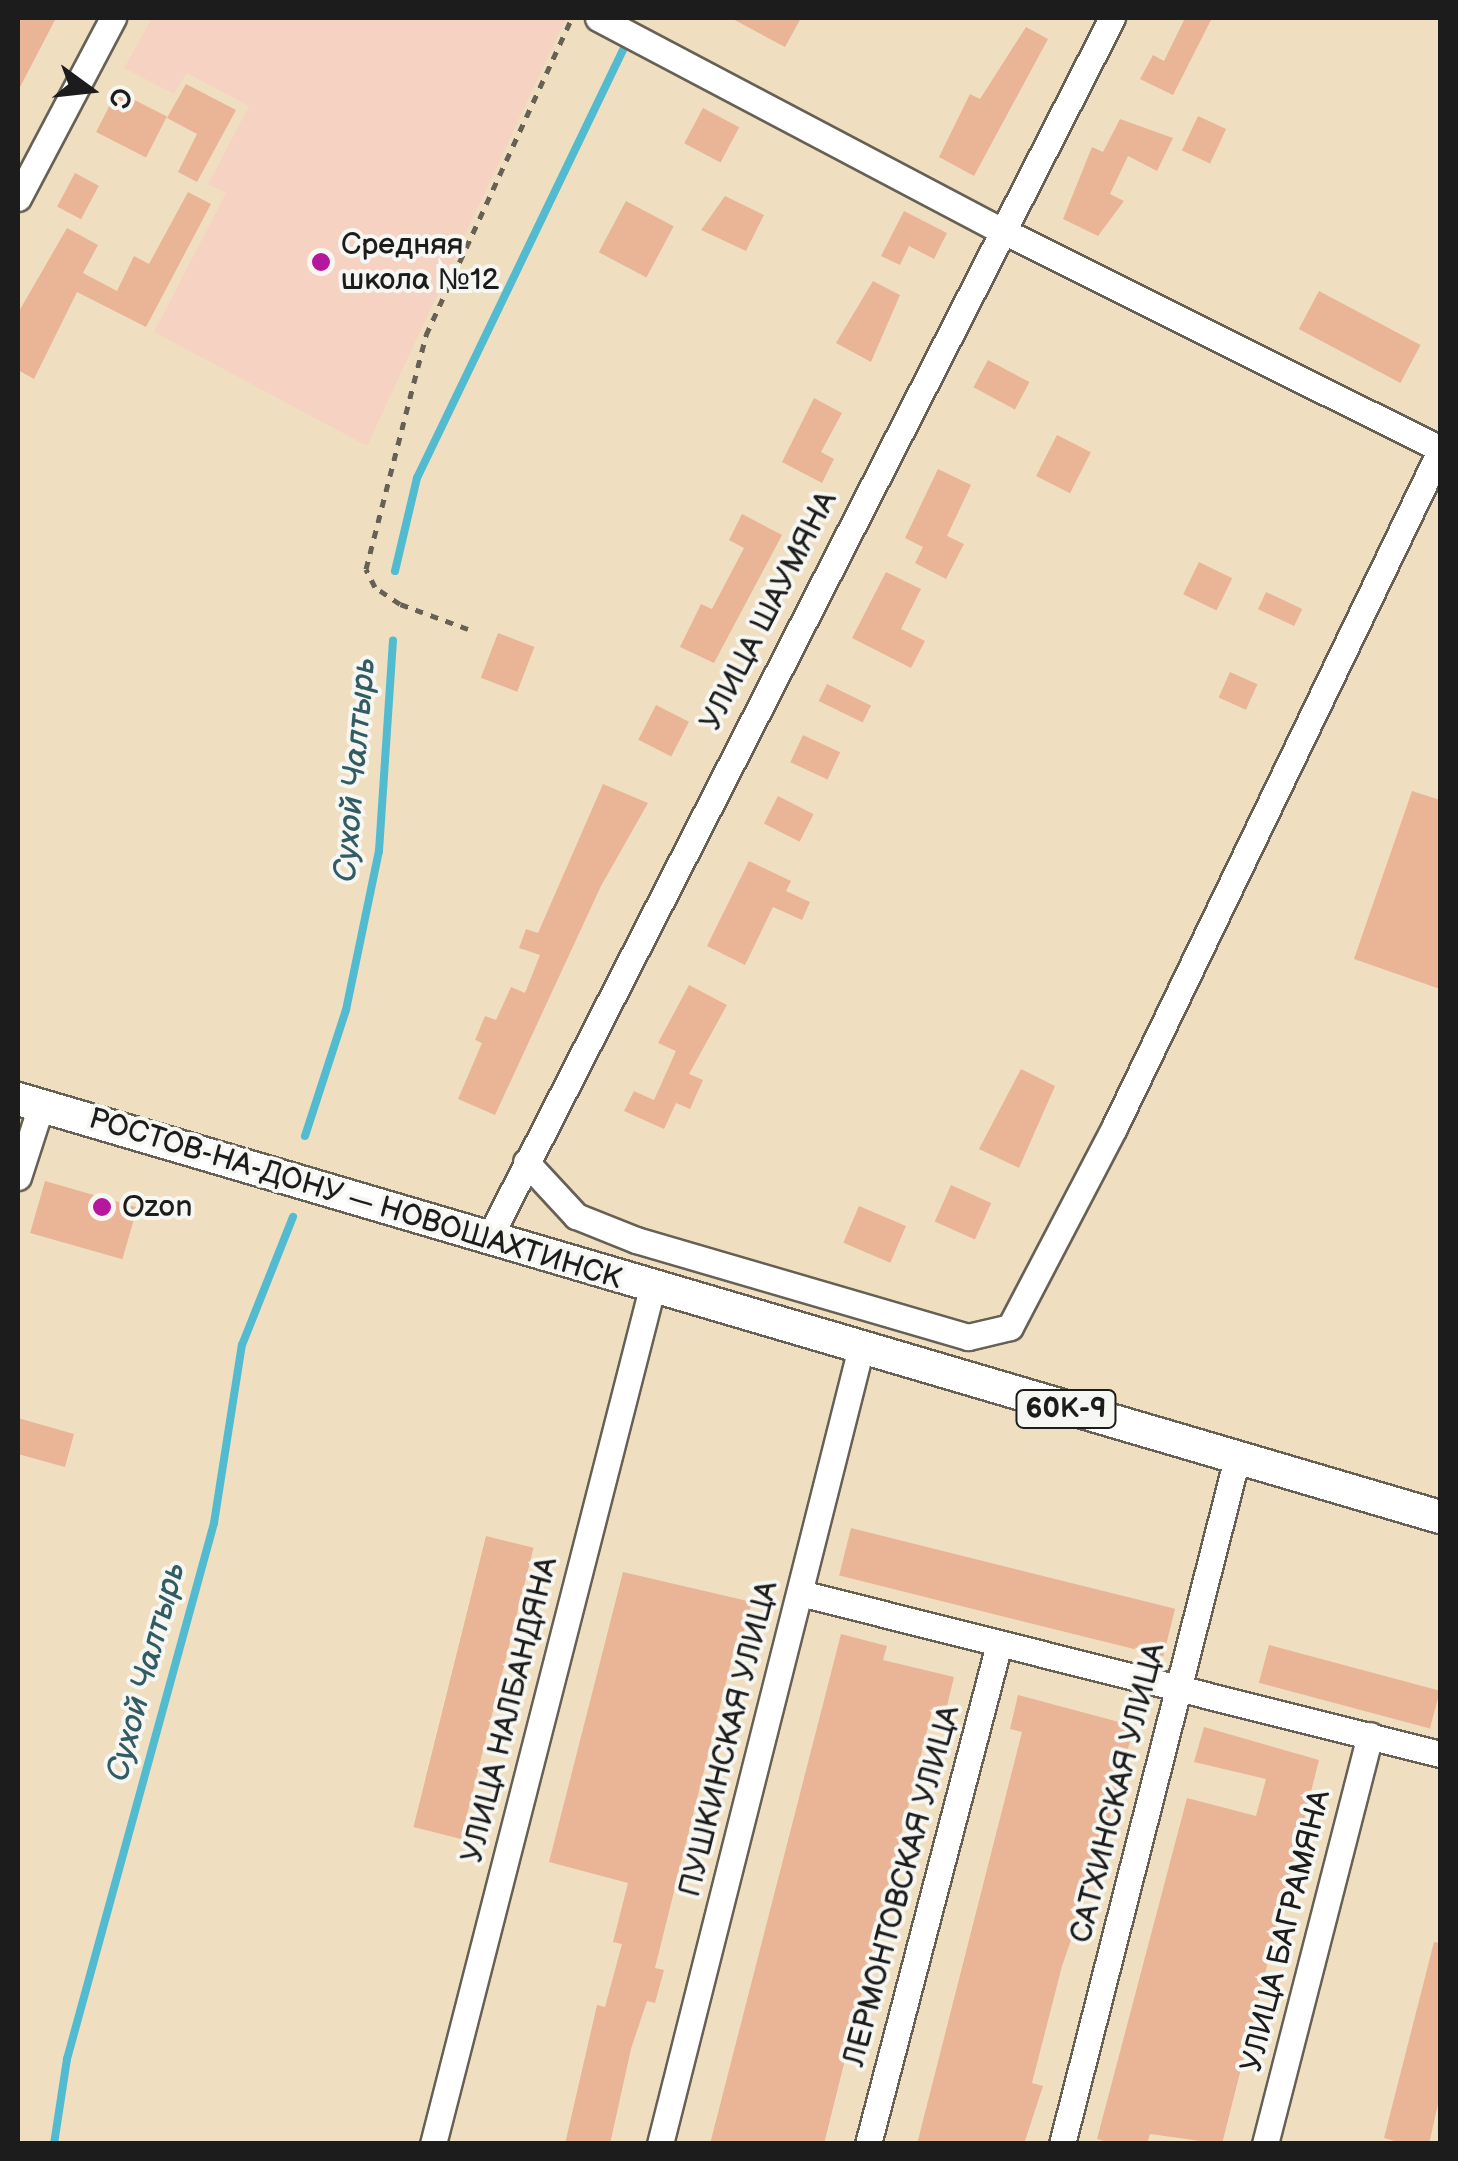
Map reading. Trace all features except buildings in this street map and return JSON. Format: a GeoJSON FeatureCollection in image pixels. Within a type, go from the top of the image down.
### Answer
{"type":"FeatureCollection","features":[{"type":"Feature","properties":{"kind":"main road","name":"РОСТОВ-НА-ДОНУ — НОВОШАХТИНСК"},"geometry":{"type":"LineString","coordinates":[[24,1110],[490,1236],[860,1351],[1440,1517]]}},
{"type":"Feature","properties":{"kind":"main road","name":"РОСТОВ-НА-ДОНУ — НОВОШАХТИНСК"},"geometry":{"type":"LineString","coordinates":[[24,1110],[691,1301]]}},
{"type":"Feature","properties":{"kind":"street"},"geometry":{"type":"LineString","coordinates":[[18,198],[113,18]]}},
{"type":"Feature","properties":{"kind":"street"},"geometry":{"type":"LineString","coordinates":[[526,1162],[576,1216],[636,1240],[968,1337],[1010,1327],[1114,1128],[1440,450],[999,228],[598,18]]}},
{"type":"Feature","properties":{"kind":"street","name":"УЛИЦА ШАУМЯНА"},"geometry":{"type":"LineString","coordinates":[[490,1236],[999,228],[1112,18]]}},
{"type":"Feature","properties":{"kind":"street"},"geometry":{"type":"LineString","coordinates":[[18,1177],[24,1110]]}},
{"type":"Feature","properties":{"kind":"street","name":"УЛИЦА НАЛБАНДЯНА"},"geometry":{"type":"LineString","coordinates":[[432,2144],[651,1292]]}},
{"type":"Feature","properties":{"kind":"street","name":"ПУШКИНСКАЯ УЛИЦА"},"geometry":{"type":"LineString","coordinates":[[660,2144],[860,1351]]}},
{"type":"Feature","properties":{"kind":"street","name":"САТХИНСКАЯ УЛИЦА"},"geometry":{"type":"LineString","coordinates":[[1062,2144],[1237,1458]]}},
{"type":"Feature","properties":{"kind":"street"},"geometry":{"type":"LineString","coordinates":[[800,1593],[1440,1754]]}},
{"type":"Feature","properties":{"kind":"street","name":"ЛЕРМОНТОВСКАЯ УЛИЦА"},"geometry":{"type":"LineString","coordinates":[[868,2144],[998,1644]]}},
{"type":"Feature","properties":{"kind":"street","name":"УЛИЦА БАГРАМЯНА"},"geometry":{"type":"LineString","coordinates":[[1265,2144],[1370,1735]]}},
{"type":"Feature","properties":{"kind":"path"},"geometry":{"type":"LineString","coordinates":[[468,629],[400,604],[375,587],[366,569],[426,335],[572,18]]}},
{"type":"Feature","properties":{"kind":"shaded area","name":"Средняя школа №12"},"geometry":{"type":"Polygon","coordinates":[[[152,18],[566,18],[367,446],[154,332],[226,193],[208,184],[249,106],[187,73],[174,94],[124,68],[152,18]]]}},
{"type":"Feature","properties":{"kind":"waterway","name":"Сухой Чалтырь"},"geometry":{"type":"LineString","coordinates":[[395,571],[417,478],[624,47]]}},
{"type":"Feature","properties":{"kind":"waterway","name":"Сухой Чалтырь"},"geometry":{"type":"LineString","coordinates":[[305,1136],[346,1010],[379,851],[393,640]]}},
{"type":"Feature","properties":{"kind":"waterway","name":"Сухой Чалтырь"},"geometry":{"type":"LineString","coordinates":[[54,2144],[67,2059],[214,1523],[242,1345],[293,1217]]}},
{"type":"Feature","properties":{"kind":"place","name":"Средняя школа №12"},"geometry":{"type":"Point","coordinates":[321,262]}},
{"type":"Feature","properties":{"kind":"place","name":"Ozon"},"geometry":{"type":"Point","coordinates":[102,1207]}}]}
